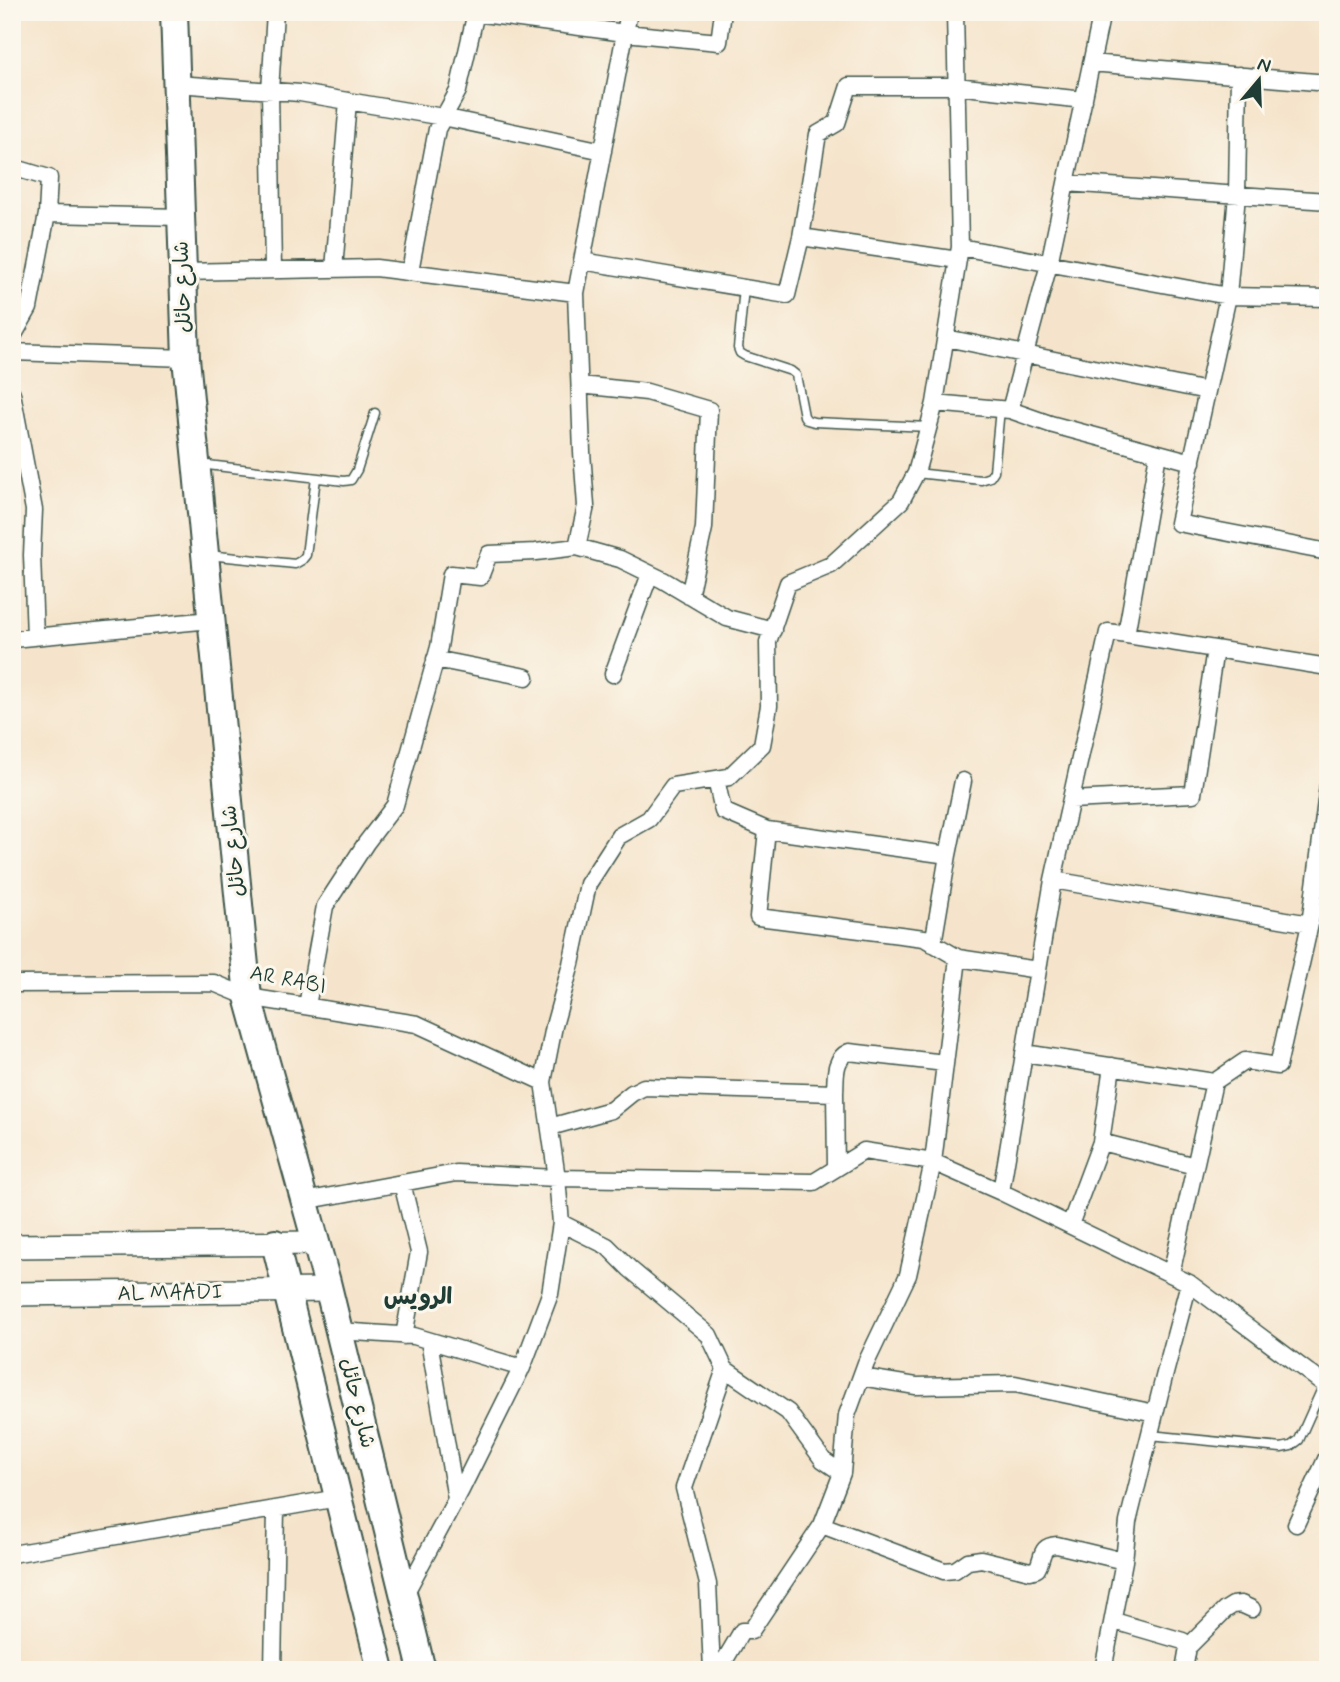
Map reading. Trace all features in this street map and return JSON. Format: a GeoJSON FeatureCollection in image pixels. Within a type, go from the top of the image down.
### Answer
{"type":"FeatureCollection","features":[{"type":"Feature","properties":{"kind":"main road","name":"شارع حائل"},"geometry":{"type":"LineString","coordinates":[[174,12],[186,358],[248,997],[329,1290],[422,1670]]}},
{"type":"Feature","properties":{"kind":"main road","name":"شارع حائل"},"geometry":{"type":"LineString","coordinates":[[275,1243],[381,1670]]}},
{"type":"Feature","properties":{"kind":"street"},"geometry":{"type":"LineString","coordinates":[[273,270],[270,91],[275,12]]}},
{"type":"Feature","properties":{"kind":"street"},"geometry":{"type":"LineString","coordinates":[[578,547],[586,506],[576,293],[629,12]]}},
{"type":"Feature","properties":{"kind":"street"},"geometry":{"type":"LineString","coordinates":[[410,271],[437,129],[458,91],[475,13],[625,33],[719,42],[723,12]]}},
{"type":"Feature","properties":{"kind":"street"},"geometry":{"type":"LineString","coordinates":[[404,1596],[522,1368],[550,1294],[561,1223],[543,1082],[588,884],[619,836],[649,819],[673,786],[729,777],[762,745],[769,706],[768,642],[788,583],[831,565],[901,501],[916,473],[935,403],[959,253],[955,12]]}},
{"type":"Feature","properties":{"kind":"street"},"geometry":{"type":"LineString","coordinates":[[1005,410],[1025,354],[1049,264],[1102,12]]}},
{"type":"Feature","properties":{"kind":"street"},"geometry":{"type":"LineString","coordinates":[[1091,63],[1328,83]]}},
{"type":"Feature","properties":{"kind":"street"},"geometry":{"type":"LineString","coordinates":[[1239,75],[1237,195],[1228,296],[1178,523],[1328,552]]}},
{"type":"Feature","properties":{"kind":"street"},"geometry":{"type":"LineString","coordinates":[[177,84],[300,93],[443,117],[603,151]]}},
{"type":"Feature","properties":{"kind":"street"},"geometry":{"type":"LineString","coordinates":[[582,261],[787,295],[802,237],[818,134],[837,123],[849,86],[956,86],[1084,100]]}},
{"type":"Feature","properties":{"kind":"street"},"geometry":{"type":"LineString","coordinates":[[334,269],[348,101]]}},
{"type":"Feature","properties":{"kind":"street"},"geometry":{"type":"LineString","coordinates":[[12,167],[49,178],[47,214],[29,308],[12,338]]}},
{"type":"Feature","properties":{"kind":"street"},"geometry":{"type":"LineString","coordinates":[[1066,183],[1328,201]]}},
{"type":"Feature","properties":{"kind":"street"},"geometry":{"type":"LineString","coordinates":[[47,214],[181,217]]}},
{"type":"Feature","properties":{"kind":"street"},"geometry":{"type":"LineString","coordinates":[[802,237],[1049,264],[1228,296],[1328,298]]}},
{"type":"Feature","properties":{"kind":"street"},"geometry":{"type":"LineString","coordinates":[[183,272],[376,268],[576,293]]}},
{"type":"Feature","properties":{"kind":"street"},"geometry":{"type":"LineString","coordinates":[[946,338],[1207,391]]}},
{"type":"Feature","properties":{"kind":"street"},"geometry":{"type":"LineString","coordinates":[[12,352],[186,358]]}},
{"type":"Feature","properties":{"kind":"street"},"geometry":{"type":"LineString","coordinates":[[580,384],[647,392],[709,410],[704,528],[689,596]]}},
{"type":"Feature","properties":{"kind":"street"},"geometry":{"type":"LineString","coordinates":[[12,393],[34,510],[32,555],[35,637]]}},
{"type":"Feature","properties":{"kind":"street"},"geometry":{"type":"LineString","coordinates":[[935,403],[1005,410],[1192,462]]}},
{"type":"Feature","properties":{"kind":"street"},"geometry":{"type":"LineString","coordinates":[[1126,635],[1158,454]]}},
{"type":"Feature","properties":{"kind":"street"},"geometry":{"type":"LineString","coordinates":[[307,1006],[325,906],[366,843],[395,805],[435,659],[451,574],[480,577],[489,554],[578,547],[620,559],[727,618],[773,630]]}},
{"type":"Feature","properties":{"kind":"street"},"geometry":{"type":"LineString","coordinates":[[614,674],[650,574]]}},
{"type":"Feature","properties":{"kind":"street"},"geometry":{"type":"LineString","coordinates":[[12,639],[211,620]]}},
{"type":"Feature","properties":{"kind":"street"},"geometry":{"type":"LineString","coordinates":[[1001,1192],[1053,880],[1108,632],[1328,667]]}},
{"type":"Feature","properties":{"kind":"street"},"geometry":{"type":"LineString","coordinates":[[1070,800],[1193,794],[1215,649]]}},
{"type":"Feature","properties":{"kind":"street"},"geometry":{"type":"LineString","coordinates":[[435,659],[526,677]]}},
{"type":"Feature","properties":{"kind":"street"},"geometry":{"type":"LineString","coordinates":[[716,779],[723,811],[766,830],[948,855]]}},
{"type":"Feature","properties":{"kind":"street"},"geometry":{"type":"LineString","coordinates":[[933,943],[963,780]]}},
{"type":"Feature","properties":{"kind":"street"},"geometry":{"type":"LineString","coordinates":[[1024,1053],[1214,1082],[1245,1061],[1278,1066],[1310,924],[1326,820],[1328,786]]}},
{"type":"Feature","properties":{"kind":"street"},"geometry":{"type":"LineString","coordinates":[[766,830],[758,917],[924,938],[958,958],[1038,970]]}},
{"type":"Feature","properties":{"kind":"street"},"geometry":{"type":"LineString","coordinates":[[1053,880],[1310,924]]}},
{"type":"Feature","properties":{"kind":"street"},"geometry":{"type":"LineString","coordinates":[[719,1670],[742,1631],[751,1631],[822,1525],[842,1473],[847,1415],[866,1363],[908,1275],[933,1162],[958,958]]}},
{"type":"Feature","properties":{"kind":"street","name":"AR RABI"},"geometry":{"type":"LineString","coordinates":[[12,984],[214,983],[248,997],[417,1024],[543,1082]]}},
{"type":"Feature","properties":{"kind":"street"},"geometry":{"type":"LineString","coordinates":[[836,1168],[835,1093],[839,1059],[844,1054],[849,1052],[945,1063]]}},
{"type":"Feature","properties":{"kind":"street"},"geometry":{"type":"LineString","coordinates":[[1070,1225],[1101,1142],[1112,1066]]}},
{"type":"Feature","properties":{"kind":"street"},"geometry":{"type":"LineString","coordinates":[[1171,1274],[1214,1082]]}},
{"type":"Feature","properties":{"kind":"street"},"geometry":{"type":"LineString","coordinates":[[550,1127],[611,1110],[644,1087],[835,1093]]}},
{"type":"Feature","properties":{"kind":"street"},"geometry":{"type":"LineString","coordinates":[[1101,1142],[1195,1166]]}},
{"type":"Feature","properties":{"kind":"street"},"geometry":{"type":"LineString","coordinates":[[304,1201],[456,1173],[557,1178],[814,1182],[864,1151],[933,1162],[1189,1283],[1326,1386]]}},
{"type":"Feature","properties":{"kind":"street"},"geometry":{"type":"LineString","coordinates":[[402,1183],[419,1252],[404,1336]]}},
{"type":"Feature","properties":{"kind":"street"},"geometry":{"type":"LineString","coordinates":[[561,1223],[607,1246],[630,1269],[709,1335],[725,1369],[788,1412],[823,1461],[842,1473]]}},
{"type":"Feature","properties":{"kind":"street"},"geometry":{"type":"LineString","coordinates":[[12,1246],[316,1243]]}},
{"type":"Feature","properties":{"kind":"street"},"geometry":{"type":"LineString","coordinates":[[1103,1670],[1124,1561],[1128,1522],[1189,1283]]}},
{"type":"Feature","properties":{"kind":"street","name":"AL MAADI"},"geometry":{"type":"LineString","coordinates":[[12,1294],[329,1290]]}},
{"type":"Feature","properties":{"kind":"street"},"geometry":{"type":"LineString","coordinates":[[339,1331],[414,1336],[522,1368]]}},
{"type":"Feature","properties":{"kind":"street"},"geometry":{"type":"LineString","coordinates":[[429,1341],[456,1499]]}},
{"type":"Feature","properties":{"kind":"street"},"geometry":{"type":"LineString","coordinates":[[712,1670],[708,1584],[684,1488],[725,1369]]}},
{"type":"Feature","properties":{"kind":"street"},"geometry":{"type":"LineString","coordinates":[[861,1377],[916,1385],[1015,1384],[1155,1413]]}},
{"type":"Feature","properties":{"kind":"street"},"geometry":{"type":"LineString","coordinates":[[1296,1524],[1328,1455]]}},
{"type":"Feature","properties":{"kind":"street"},"geometry":{"type":"LineString","coordinates":[[12,1554],[338,1498]]}},
{"type":"Feature","properties":{"kind":"street"},"geometry":{"type":"LineString","coordinates":[[273,1670],[276,1509]]}},
{"type":"Feature","properties":{"kind":"street"},"geometry":{"type":"LineString","coordinates":[[822,1525],[944,1571],[954,1570],[968,1561],[981,1559],[1030,1572],[1037,1569],[1044,1550],[1051,1545],[1124,1561]]}},
{"type":"Feature","properties":{"kind":"street"},"geometry":{"type":"LineString","coordinates":[[1184,1670],[1188,1647],[1225,1610],[1241,1604],[1252,1609]]}},
{"type":"Feature","properties":{"kind":"street"},"geometry":{"type":"LineString","coordinates":[[1114,1620],[1183,1642],[1188,1647]]}},
{"type":"Feature","properties":{"kind":"lane"},"geometry":{"type":"LineString","coordinates":[[744,288],[738,348],[740,353],[796,375],[807,420],[929,427]]}},
{"type":"Feature","properties":{"kind":"lane"},"geometry":{"type":"LineString","coordinates":[[916,473],[981,480],[990,477],[994,471],[1005,410]]}},
{"type":"Feature","properties":{"kind":"lane"},"geometry":{"type":"LineString","coordinates":[[196,463],[351,480],[357,470],[375,413]]}},
{"type":"Feature","properties":{"kind":"lane"},"geometry":{"type":"LineString","coordinates":[[205,555],[295,564],[302,560],[306,555],[316,478]]}},
{"type":"Feature","properties":{"kind":"lane"},"geometry":{"type":"LineString","coordinates":[[1150,1435],[1291,1447],[1299,1440],[1326,1386]]}},
{"type":"Feature","properties":{"kind":"district","name":"الرويس"},"geometry":{"type":"Point","coordinates":[418,1298]}}]}
